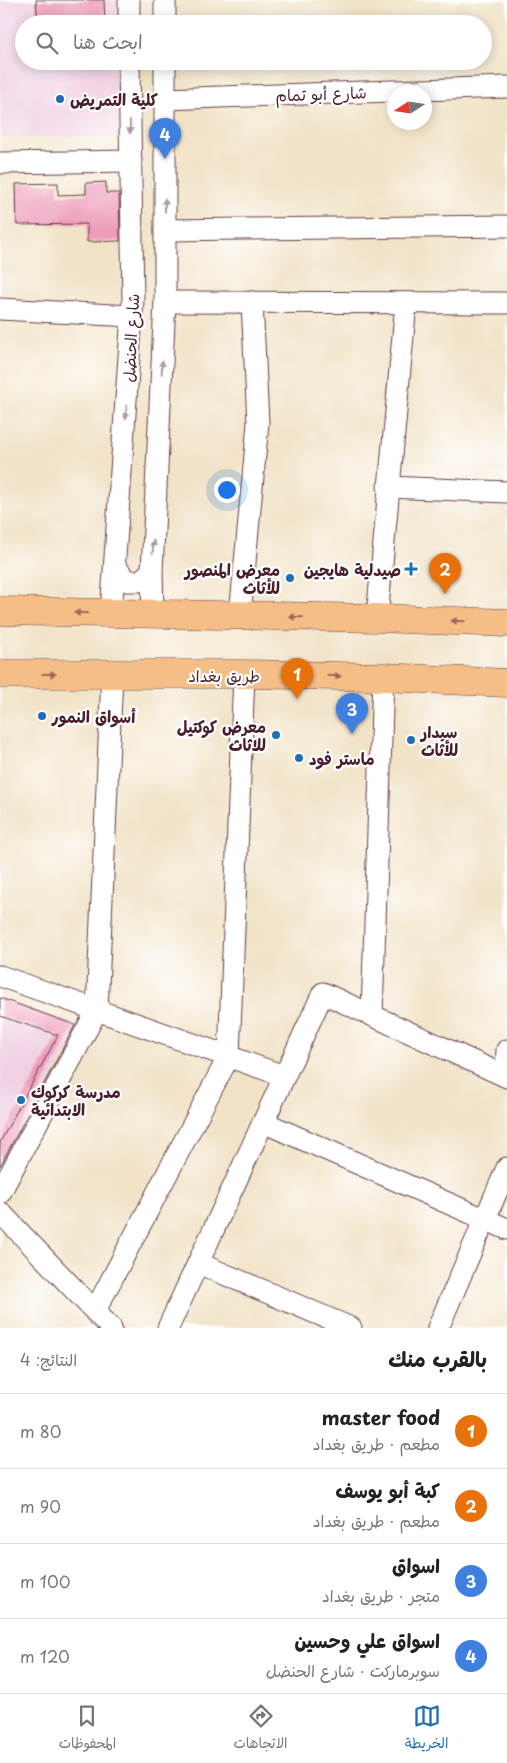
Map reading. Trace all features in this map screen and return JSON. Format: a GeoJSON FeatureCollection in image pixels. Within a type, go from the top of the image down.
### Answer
{"type":"FeatureCollection","features":[{"type":"Feature","properties":{"kind":"main road"},"geometry":{"type":"LineString","coordinates":[[0,611],[378,618],[507,623]]}},
{"type":"Feature","properties":{"kind":"main road","name":"طريق بغداد"},"geometry":{"type":"LineString","coordinates":[[0,676],[244,674],[383,677],[507,683]]}},
{"type":"Feature","properties":{"kind":"street"},"geometry":{"type":"LineString","coordinates":[[129,0],[129,15]]}},
{"type":"Feature","properties":{"kind":"street"},"geometry":{"type":"LineString","coordinates":[[165,0],[165,15]]}},
{"type":"Feature","properties":{"kind":"street","name":"شارع الحنضل"},"geometry":{"type":"LineString","coordinates":[[111,614],[134,300],[129,70]]}},
{"type":"Feature","properties":{"kind":"street","name":"شارع الحنضل"},"geometry":{"type":"LineString","coordinates":[[153,613],[152,571],[165,302],[165,70]]}},
{"type":"Feature","properties":{"kind":"street","name":"شارع أبو تمام"},"geometry":{"type":"LineString","coordinates":[[165,98],[507,87]]}},
{"type":"Feature","properties":{"kind":"street"},"geometry":{"type":"LineString","coordinates":[[0,164],[131,161]]}},
{"type":"Feature","properties":{"kind":"street"},"geometry":{"type":"LineString","coordinates":[[165,230],[507,226]]}},
{"type":"Feature","properties":{"kind":"street"},"geometry":{"type":"LineString","coordinates":[[165,302],[507,303]]}},
{"type":"Feature","properties":{"kind":"street"},"geometry":{"type":"LineString","coordinates":[[240,616],[258,423],[252,302]]}},
{"type":"Feature","properties":{"kind":"street"},"geometry":{"type":"LineString","coordinates":[[378,618],[388,487],[406,303]]}},
{"type":"Feature","properties":{"kind":"street"},"geometry":{"type":"LineString","coordinates":[[0,309],[132,316]]}},
{"type":"Feature","properties":{"kind":"street"},"geometry":{"type":"LineString","coordinates":[[388,487],[507,492]]}},
{"type":"Feature","properties":{"kind":"street"},"geometry":{"type":"LineString","coordinates":[[115,566],[126,581],[140,581],[152,571]]}},
{"type":"Feature","properties":{"kind":"street"},"geometry":{"type":"LineString","coordinates":[[95,1311],[229,1056],[244,674]]}},
{"type":"Feature","properties":{"kind":"street"},"geometry":{"type":"LineString","coordinates":[[0,1193],[97,1010],[112,675]]}},
{"type":"Feature","properties":{"kind":"street"},"geometry":{"type":"LineString","coordinates":[[372,1015],[383,677]]}},
{"type":"Feature","properties":{"kind":"street"},"geometry":{"type":"LineString","coordinates":[[0,976],[284,1076]]}},
{"type":"Feature","properties":{"kind":"street"},"geometry":{"type":"LineString","coordinates":[[168,1328],[323,992],[507,1076],[507,1050]]}},
{"type":"Feature","properties":{"kind":"street"},"geometry":{"type":"LineString","coordinates":[[263,1122],[507,1229]]}},
{"type":"Feature","properties":{"kind":"street"},"geometry":{"type":"LineString","coordinates":[[438,1328],[507,1168]]}},
{"type":"Feature","properties":{"kind":"street"},"geometry":{"type":"LineString","coordinates":[[0,1212],[111,1328]]}},
{"type":"Feature","properties":{"kind":"street"},"geometry":{"type":"LineString","coordinates":[[198,1263],[351,1328]]}},
{"type":"Feature","properties":{"kind":"shaded area","name":"كلية التمريض"},"geometry":{"type":"Polygon","coordinates":[[[0,0],[119,0],[119,15],[15,15],[15,70],[120,70],[121,136],[0,137],[0,0]]]}},
{"type":"Feature","properties":{"kind":"shaded area","name":"مدرسة كركوك الابتدائية"},"geometry":{"type":"Polygon","coordinates":[[[0,998],[81,1027],[0,1172],[0,998]]]}},
{"type":"Feature","properties":{"kind":"building"},"geometry":{"type":"Polygon","coordinates":[[[36,0],[104,0],[105,15],[37,15],[36,0]]]}},
{"type":"Feature","properties":{"kind":"building"},"geometry":{"type":"Polygon","coordinates":[[[106,182],[106,193],[119,193],[120,241],[87,242],[87,224],[17,225],[16,184],[58,183],[58,195],[86,194],[86,183],[106,182]]]}},
{"type":"Feature","properties":{"kind":"building"},"geometry":{"type":"Polygon","coordinates":[[[0,998],[75,1025],[0,1166],[0,1142],[58,1035],[0,1016],[0,998]]]}},
{"type":"Feature","properties":{"kind":"place","name":"كلية التمريض"},"geometry":{"type":"Point","coordinates":[60,99]}},
{"type":"Feature","properties":{"kind":"place","name":"اسواق علي وحسين"},"geometry":{"type":"Point","coordinates":[165,159]}},
{"type":"Feature","properties":{"kind":"place","name":"صيدلية هايجين"},"geometry":{"type":"Point","coordinates":[411,569]}},
{"type":"Feature","properties":{"kind":"place","name":"معرض المنصور للأثاث"},"geometry":{"type":"Point","coordinates":[290,578]}},
{"type":"Feature","properties":{"kind":"place","name":"كبة أبو يوسف"},"geometry":{"type":"Point","coordinates":[445,594]}},
{"type":"Feature","properties":{"kind":"place","name":"master food"},"geometry":{"type":"Point","coordinates":[297,699]}},
{"type":"Feature","properties":{"kind":"place","name":"أسواق النمور"},"geometry":{"type":"Point","coordinates":[42,716]}},
{"type":"Feature","properties":{"kind":"place","name":"اسواق"},"geometry":{"type":"Point","coordinates":[352,734]}},
{"type":"Feature","properties":{"kind":"place","name":"معرض كوكتيل للاثاث"},"geometry":{"type":"Point","coordinates":[276,735]}},
{"type":"Feature","properties":{"kind":"place","name":"سيدار للأثاث"},"geometry":{"type":"Point","coordinates":[411,740]}},
{"type":"Feature","properties":{"kind":"place","name":"ماستر فود"},"geometry":{"type":"Point","coordinates":[299,758]}},
{"type":"Feature","properties":{"kind":"place","name":"مدرسة كركوك الابتدائية"},"geometry":{"type":"Point","coordinates":[21,1100]}}]}
